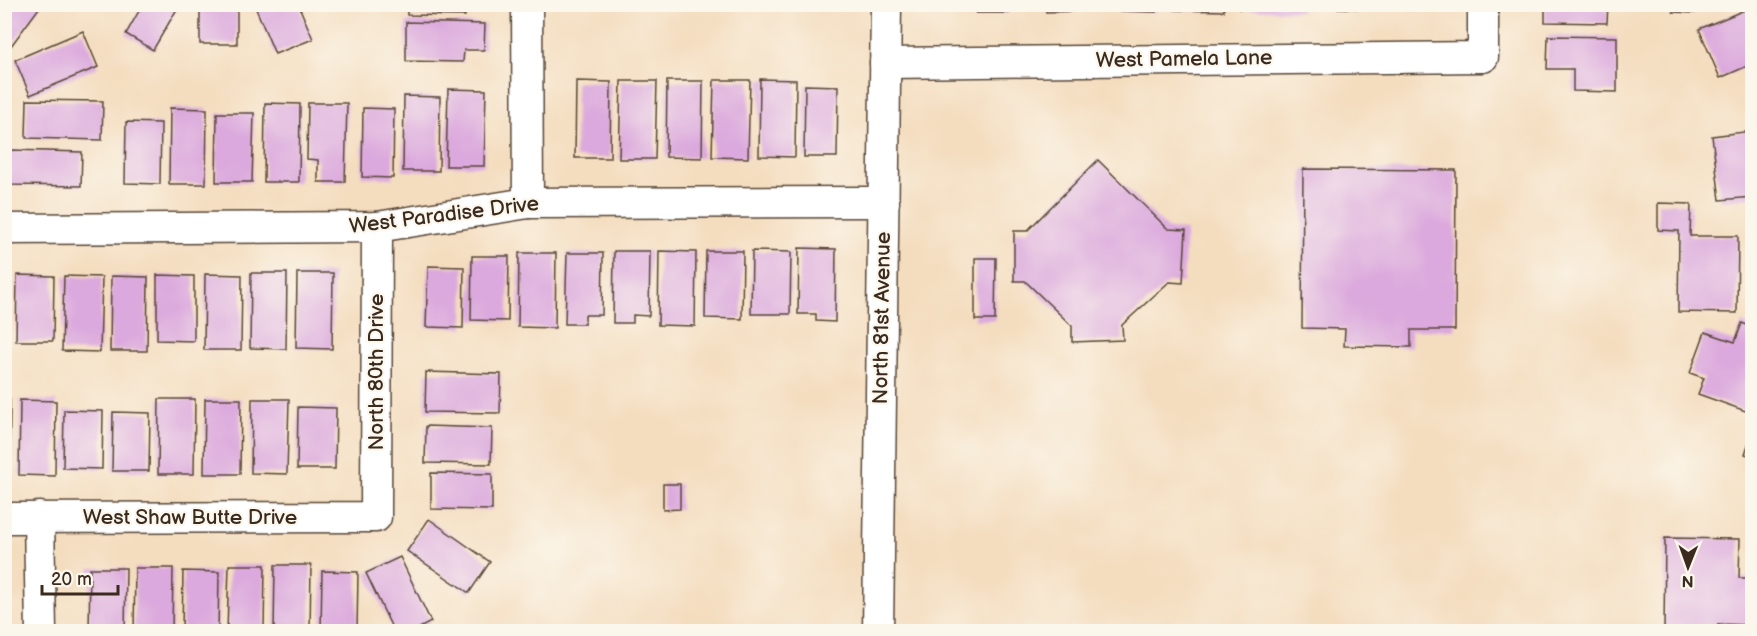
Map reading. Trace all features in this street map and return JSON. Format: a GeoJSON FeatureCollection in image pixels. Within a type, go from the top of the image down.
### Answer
{"type":"FeatureCollection","features":[{"type":"Feature","properties":{"kind":"street"},"geometry":{"type":"LineString","coordinates":[[527,4],[528,203]]}},
{"type":"Feature","properties":{"kind":"street","name":"North 81st Avenue"},"geometry":{"type":"LineString","coordinates":[[878,632],[886,4]]}},
{"type":"Feature","properties":{"kind":"street","name":"West Pamela Lane"},"geometry":{"type":"LineString","coordinates":[[885,63],[1483,57],[1483,4]]}},
{"type":"Feature","properties":{"kind":"street","name":"West Paradise Drive"},"geometry":{"type":"LineString","coordinates":[[4,230],[376,227],[528,203],[884,202]]}},
{"type":"Feature","properties":{"kind":"street","name":"North 80th Drive"},"geometry":{"type":"LineString","coordinates":[[376,227],[376,517]]}},
{"type":"Feature","properties":{"kind":"street"},"geometry":{"type":"LineString","coordinates":[[39,517],[41,632]]}},
{"type":"Feature","properties":{"kind":"street","name":"West Shaw Butte Drive"},"geometry":{"type":"LineString","coordinates":[[4,518],[376,517]]}},
{"type":"Feature","properties":{"kind":"building"},"geometry":{"type":"Polygon","coordinates":[[[4,4],[42,4],[8,50],[4,48],[4,4]]]}},
{"type":"Feature","properties":{"kind":"building"},"geometry":{"type":"Polygon","coordinates":[[[143,4],[180,4],[153,50],[126,34],[143,4]]]}},
{"type":"Feature","properties":{"kind":"building"},"geometry":{"type":"Polygon","coordinates":[[[200,4],[237,4],[237,44],[200,44],[200,4]]]}},
{"type":"Feature","properties":{"kind":"building"},"geometry":{"type":"Polygon","coordinates":[[[254,4],[298,4],[313,39],[275,54],[254,4]]]}},
{"type":"Feature","properties":{"kind":"building"},"geometry":{"type":"Polygon","coordinates":[[[407,4],[465,4],[465,16],[407,15],[407,4]]]}},
{"type":"Feature","properties":{"kind":"building"},"geometry":{"type":"Polygon","coordinates":[[[976,4],[1009,4],[1009,13],[976,13],[976,4]]]}},
{"type":"Feature","properties":{"kind":"building"},"geometry":{"type":"Polygon","coordinates":[[[1046,4],[1081,4],[1081,11],[1046,12],[1046,4]]]}},
{"type":"Feature","properties":{"kind":"building"},"geometry":{"type":"Polygon","coordinates":[[[1117,4],[1156,4],[1156,12],[1117,11],[1117,4]]]}},
{"type":"Feature","properties":{"kind":"building"},"geometry":{"type":"Polygon","coordinates":[[[1176,4],[1224,4],[1224,11],[1175,10],[1176,4]]]}},
{"type":"Feature","properties":{"kind":"building"},"geometry":{"type":"Polygon","coordinates":[[[1239,4],[1301,4],[1301,11],[1239,9],[1239,4]]]}},
{"type":"Feature","properties":{"kind":"building"},"geometry":{"type":"Polygon","coordinates":[[[1334,4],[1370,4],[1370,9],[1334,8],[1334,4]]]}},
{"type":"Feature","properties":{"kind":"building"},"geometry":{"type":"Polygon","coordinates":[[[1410,4],[1446,4],[1446,10],[1410,10],[1410,4]]]}},
{"type":"Feature","properties":{"kind":"building"},"geometry":{"type":"Polygon","coordinates":[[[1545,4],[1608,4],[1607,23],[1545,22],[1545,4]]]}},
{"type":"Feature","properties":{"kind":"building"},"geometry":{"type":"Polygon","coordinates":[[[1673,4],[1695,4],[1694,13],[1673,12],[1673,4]]]}},
{"type":"Feature","properties":{"kind":"building"},"geometry":{"type":"Polygon","coordinates":[[[1747,9],[1752,21],[1752,64],[1720,78],[1699,29],[1747,9]]]}},
{"type":"Feature","properties":{"kind":"building"},"geometry":{"type":"Polygon","coordinates":[[[406,22],[485,24],[484,50],[464,50],[463,62],[406,61],[406,22]]]}},
{"type":"Feature","properties":{"kind":"building"},"geometry":{"type":"Polygon","coordinates":[[[83,31],[98,67],[30,95],[15,60],[83,31]]]}},
{"type":"Feature","properties":{"kind":"building"},"geometry":{"type":"Polygon","coordinates":[[[1548,36],[1617,37],[1617,92],[1573,91],[1573,69],[1547,69],[1548,36]]]}},
{"type":"Feature","properties":{"kind":"building"},"geometry":{"type":"Polygon","coordinates":[[[760,79],[796,80],[795,157],[759,156],[760,79]]]}},
{"type":"Feature","properties":{"kind":"building"},"geometry":{"type":"Polygon","coordinates":[[[714,80],[750,80],[748,158],[712,157],[714,80]]]}},
{"type":"Feature","properties":{"kind":"building"},"geometry":{"type":"Polygon","coordinates":[[[576,81],[611,82],[610,158],[575,158],[576,81]]]}},
{"type":"Feature","properties":{"kind":"building"},"geometry":{"type":"Polygon","coordinates":[[[621,81],[657,81],[655,159],[619,159],[621,81]]]}},
{"type":"Feature","properties":{"kind":"building"},"geometry":{"type":"Polygon","coordinates":[[[667,81],[703,81],[702,158],[666,157],[667,81]]]}},
{"type":"Feature","properties":{"kind":"building"},"geometry":{"type":"Polygon","coordinates":[[[805,85],[838,86],[837,157],[804,157],[805,85]]]}},
{"type":"Feature","properties":{"kind":"building"},"geometry":{"type":"Polygon","coordinates":[[[448,89],[486,90],[484,166],[446,166],[448,89]]]}},
{"type":"Feature","properties":{"kind":"building"},"geometry":{"type":"Polygon","coordinates":[[[404,96],[440,97],[439,171],[403,171],[404,96]]]}},
{"type":"Feature","properties":{"kind":"building"},"geometry":{"type":"Polygon","coordinates":[[[27,100],[103,101],[102,140],[26,138],[27,100]]]}},
{"type":"Feature","properties":{"kind":"building"},"geometry":{"type":"Polygon","coordinates":[[[265,103],[300,104],[299,182],[264,182],[265,103]]]}},
{"type":"Feature","properties":{"kind":"building"},"geometry":{"type":"Polygon","coordinates":[[[308,103],[347,103],[345,182],[318,182],[318,160],[307,159],[308,103]]]}},
{"type":"Feature","properties":{"kind":"building"},"geometry":{"type":"Polygon","coordinates":[[[170,108],[207,109],[206,184],[169,184],[170,108]]]}},
{"type":"Feature","properties":{"kind":"building"},"geometry":{"type":"Polygon","coordinates":[[[363,108],[394,109],[393,178],[362,177],[363,108]]]}},
{"type":"Feature","properties":{"kind":"building"},"geometry":{"type":"Polygon","coordinates":[[[217,113],[254,113],[252,182],[216,182],[217,113]]]}},
{"type":"Feature","properties":{"kind":"building"},"geometry":{"type":"Polygon","coordinates":[[[126,122],[161,123],[160,184],[125,183],[126,122]]]}},
{"type":"Feature","properties":{"kind":"building"},"geometry":{"type":"Polygon","coordinates":[[[1752,131],[1752,197],[1720,200],[1712,136],[1752,131]]]}},
{"type":"Feature","properties":{"kind":"building"},"geometry":{"type":"Polygon","coordinates":[[[10,150],[82,152],[81,186],[9,185],[10,150]]]}},
{"type":"Feature","properties":{"kind":"building"},"geometry":{"type":"Polygon","coordinates":[[[1098,160],[1168,229],[1186,230],[1183,283],[1169,282],[1122,325],[1123,340],[1072,342],[1072,326],[1025,281],[1014,281],[1014,231],[1027,231],[1098,160]]]}},
{"type":"Feature","properties":{"kind":"building"},"geometry":{"type":"Polygon","coordinates":[[[1303,169],[1456,170],[1455,330],[1411,330],[1411,347],[1344,346],[1345,329],[1302,328],[1303,169]]]}},
{"type":"Feature","properties":{"kind":"building"},"geometry":{"type":"Polygon","coordinates":[[[1658,203],[1691,204],[1690,236],[1738,236],[1737,313],[1678,312],[1679,231],[1658,230],[1658,203]]]}},
{"type":"Feature","properties":{"kind":"building"},"geometry":{"type":"Polygon","coordinates":[[[799,248],[836,249],[835,322],[816,321],[816,314],[798,314],[799,248]]]}},
{"type":"Feature","properties":{"kind":"building"},"geometry":{"type":"Polygon","coordinates":[[[614,251],[650,251],[649,316],[633,315],[633,323],[613,323],[614,251]]]}},
{"type":"Feature","properties":{"kind":"building"},"geometry":{"type":"Polygon","coordinates":[[[659,251],[696,252],[695,326],[658,325],[659,251]]]}},
{"type":"Feature","properties":{"kind":"building"},"geometry":{"type":"Polygon","coordinates":[[[706,251],[743,251],[742,319],[705,318],[706,251]]]}},
{"type":"Feature","properties":{"kind":"building"},"geometry":{"type":"Polygon","coordinates":[[[752,251],[791,252],[790,314],[751,314],[752,251]]]}},
{"type":"Feature","properties":{"kind":"building"},"geometry":{"type":"Polygon","coordinates":[[[519,253],[556,253],[555,328],[518,327],[519,253]]]}},
{"type":"Feature","properties":{"kind":"building"},"geometry":{"type":"Polygon","coordinates":[[[567,253],[603,253],[602,315],[585,315],[585,324],[565,324],[567,253]]]}},
{"type":"Feature","properties":{"kind":"building"},"geometry":{"type":"Polygon","coordinates":[[[472,256],[509,256],[508,321],[471,320],[472,256]]]}},
{"type":"Feature","properties":{"kind":"building"},"geometry":{"type":"Polygon","coordinates":[[[975,258],[996,258],[995,320],[975,320],[975,258]]]}},
{"type":"Feature","properties":{"kind":"building"},"geometry":{"type":"Polygon","coordinates":[[[428,266],[464,267],[463,328],[426,327],[428,266]]]}},
{"type":"Feature","properties":{"kind":"building"},"geometry":{"type":"Polygon","coordinates":[[[251,273],[287,273],[286,349],[250,348],[251,273]]]}},
{"type":"Feature","properties":{"kind":"building"},"geometry":{"type":"Polygon","coordinates":[[[297,273],[333,273],[332,349],[296,348],[297,273]]]}},
{"type":"Feature","properties":{"kind":"building"},"geometry":{"type":"Polygon","coordinates":[[[205,274],[242,275],[241,350],[204,350],[205,274]]]}},
{"type":"Feature","properties":{"kind":"building"},"geometry":{"type":"Polygon","coordinates":[[[17,275],[54,276],[53,341],[16,341],[17,275]]]}},
{"type":"Feature","properties":{"kind":"building"},"geometry":{"type":"Polygon","coordinates":[[[157,275],[194,276],[194,341],[157,340],[157,275]]]}},
{"type":"Feature","properties":{"kind":"building"},"geometry":{"type":"Polygon","coordinates":[[[4,276],[9,276],[7,337],[4,337],[4,276]]]}},
{"type":"Feature","properties":{"kind":"building"},"geometry":{"type":"Polygon","coordinates":[[[64,276],[102,277],[100,352],[62,351],[64,276]]]}},
{"type":"Feature","properties":{"kind":"building"},"geometry":{"type":"Polygon","coordinates":[[[111,276],[148,277],[147,351],[110,351],[111,276]]]}},
{"type":"Feature","properties":{"kind":"building"},"geometry":{"type":"Polygon","coordinates":[[[1742,323],[1752,327],[1751,413],[1698,394],[1704,378],[1690,373],[1705,332],[1735,342],[1742,323]]]}},
{"type":"Feature","properties":{"kind":"building"},"geometry":{"type":"Polygon","coordinates":[[[426,372],[501,374],[500,413],[425,412],[426,372]]]}},
{"type":"Feature","properties":{"kind":"building"},"geometry":{"type":"Polygon","coordinates":[[[159,399],[195,399],[194,474],[158,474],[159,399]]]}},
{"type":"Feature","properties":{"kind":"building"},"geometry":{"type":"Polygon","coordinates":[[[205,399],[241,399],[240,474],[204,474],[205,399]]]}},
{"type":"Feature","properties":{"kind":"building"},"geometry":{"type":"Polygon","coordinates":[[[252,399],[289,399],[287,474],[251,473],[252,399]]]}},
{"type":"Feature","properties":{"kind":"building"},"geometry":{"type":"Polygon","coordinates":[[[4,400],[10,400],[9,477],[4,477],[4,400]]]}},
{"type":"Feature","properties":{"kind":"building"},"geometry":{"type":"Polygon","coordinates":[[[20,400],[56,401],[55,476],[19,475],[20,400]]]}},
{"type":"Feature","properties":{"kind":"building"},"geometry":{"type":"Polygon","coordinates":[[[298,407],[336,408],[335,469],[297,469],[298,407]]]}},
{"type":"Feature","properties":{"kind":"building"},"geometry":{"type":"Polygon","coordinates":[[[64,410],[103,411],[102,469],[63,468],[64,410]]]}},
{"type":"Feature","properties":{"kind":"building"},"geometry":{"type":"Polygon","coordinates":[[[113,412],[150,413],[149,471],[112,471],[113,412]]]}},
{"type":"Feature","properties":{"kind":"building"},"geometry":{"type":"Polygon","coordinates":[[[426,426],[492,428],[491,464],[425,463],[426,426]]]}},
{"type":"Feature","properties":{"kind":"building"},"geometry":{"type":"Polygon","coordinates":[[[1752,433],[1752,456],[1745,454],[1752,433]]]}},
{"type":"Feature","properties":{"kind":"building"},"geometry":{"type":"Polygon","coordinates":[[[431,473],[492,474],[492,510],[431,509],[431,473]]]}},
{"type":"Feature","properties":{"kind":"building"},"geometry":{"type":"Polygon","coordinates":[[[663,484],[680,484],[680,509],[663,510],[663,484]]]}},
{"type":"Feature","properties":{"kind":"building"},"geometry":{"type":"Polygon","coordinates":[[[429,519],[490,562],[469,593],[407,551],[429,519]]]}},
{"type":"Feature","properties":{"kind":"building"},"geometry":{"type":"Polygon","coordinates":[[[1665,538],[1740,539],[1739,578],[1752,578],[1752,625],[1718,624],[1717,632],[1664,632],[1665,538]]]}},
{"type":"Feature","properties":{"kind":"building"},"geometry":{"type":"Polygon","coordinates":[[[400,557],[431,622],[412,632],[394,632],[366,573],[400,557]]]}},
{"type":"Feature","properties":{"kind":"building"},"geometry":{"type":"Polygon","coordinates":[[[229,565],[265,565],[264,632],[227,632],[229,565]]]}},
{"type":"Feature","properties":{"kind":"building"},"geometry":{"type":"Polygon","coordinates":[[[275,565],[311,565],[310,632],[274,632],[275,565]]]}},
{"type":"Feature","properties":{"kind":"building"},"geometry":{"type":"Polygon","coordinates":[[[90,568],[126,568],[125,632],[89,632],[90,568]]]}},
{"type":"Feature","properties":{"kind":"building"},"geometry":{"type":"Polygon","coordinates":[[[135,568],[173,568],[172,632],[134,632],[135,568]]]}},
{"type":"Feature","properties":{"kind":"building"},"geometry":{"type":"Polygon","coordinates":[[[183,571],[219,572],[218,632],[182,632],[183,571]]]}},
{"type":"Feature","properties":{"kind":"building"},"geometry":{"type":"Polygon","coordinates":[[[322,571],[358,572],[357,632],[321,632],[322,571]]]}}]}
